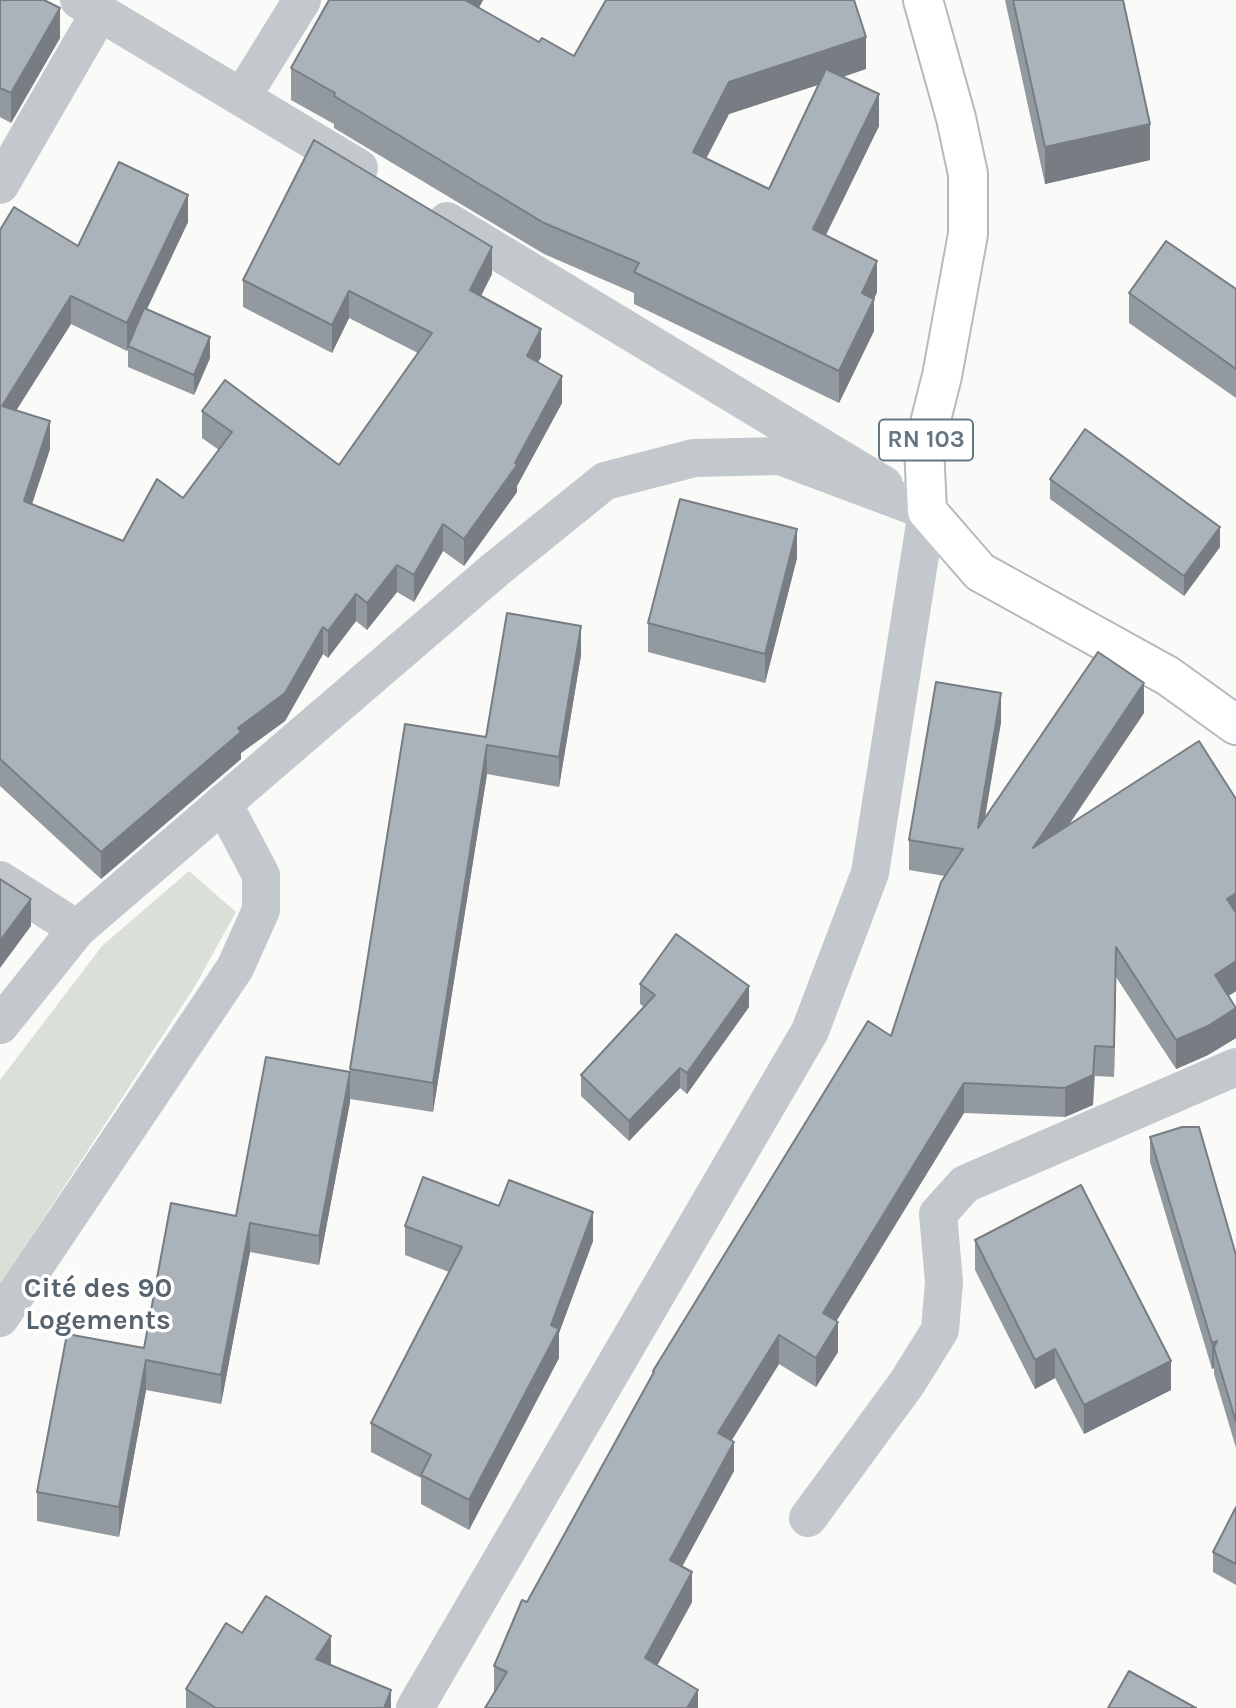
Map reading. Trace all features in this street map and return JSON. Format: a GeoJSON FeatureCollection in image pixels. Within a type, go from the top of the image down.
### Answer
{"type":"FeatureCollection","features":[{"type":"Feature","properties":{"kind":"main road","name":"RN 103"},"geometry":{"type":"LineString","coordinates":[[923,0],[956,118],[968,174],[968,234],[942,376],[924,447],[927,511]]}},
{"type":"Feature","properties":{"kind":"main road"},"geometry":{"type":"LineString","coordinates":[[927,511],[980,572],[1168,676],[1236,725]]}},
{"type":"Feature","properties":{"kind":"street"},"geometry":{"type":"LineString","coordinates":[[242,97],[302,0]]}},
{"type":"Feature","properties":{"kind":"street"},"geometry":{"type":"LineString","coordinates":[[0,185],[89,6],[384,183]]}},
{"type":"Feature","properties":{"kind":"street"},"geometry":{"type":"LineString","coordinates":[[419,204],[927,511]]}},
{"type":"Feature","properties":{"kind":"street"},"geometry":{"type":"LineString","coordinates":[[0,1025],[77,929],[496,569],[605,481],[694,458],[780,456],[927,511]]}},
{"type":"Feature","properties":{"kind":"street"},"geometry":{"type":"LineString","coordinates":[[415,1708],[810,1031],[870,873],[927,511]]}},
{"type":"Feature","properties":{"kind":"street"},"geometry":{"type":"LineString","coordinates":[[0,1318],[235,968],[261,911],[261,875],[223,803]]}},
{"type":"Feature","properties":{"kind":"street"},"geometry":{"type":"LineString","coordinates":[[0,880],[77,929]]}},
{"type":"Feature","properties":{"kind":"street"},"geometry":{"type":"LineString","coordinates":[[808,1518],[907,1383],[940,1330],[944,1282],[937,1214],[965,1184],[1236,1067]]}},
{"type":"Feature","properties":{"kind":"shaded area"},"geometry":{"type":"Polygon","coordinates":[[[189,871],[236,912],[195,986],[0,1285],[0,1080],[102,946],[189,871]]]}},
{"type":"Feature","properties":{"kind":"building"},"geometry":{"type":"Polygon","coordinates":[[[0,0],[44,0],[60,8],[11,93],[0,88],[0,0]]]}},
{"type":"Feature","properties":{"kind":"building"},"geometry":{"type":"Polygon","coordinates":[[[329,0],[465,0],[539,42],[542,38],[574,56],[606,0],[854,0],[866,37],[729,82],[693,152],[769,189],[826,69],[879,94],[813,229],[877,261],[862,293],[874,299],[839,371],[634,272],[639,263],[544,223],[291,68],[329,0]]]}},
{"type":"Feature","properties":{"kind":"building"},"geometry":{"type":"Polygon","coordinates":[[[1013,0],[1123,0],[1150,124],[1045,147],[1013,0]]]}},
{"type":"Feature","properties":{"kind":"building"},"geometry":{"type":"Polygon","coordinates":[[[314,140],[492,247],[470,290],[541,329],[527,356],[562,376],[515,463],[517,465],[464,539],[443,524],[414,575],[397,565],[367,603],[356,594],[328,631],[323,627],[285,693],[238,728],[241,732],[101,852],[0,759],[0,230],[14,207],[78,246],[119,162],[188,195],[127,323],[71,296],[2,406],[50,421],[24,501],[123,541],[157,479],[183,498],[232,432],[202,411],[225,380],[339,465],[432,333],[349,291],[332,325],[243,280],[314,140]]]}},
{"type":"Feature","properties":{"kind":"building"},"geometry":{"type":"Polygon","coordinates":[[[1166,241],[1236,289],[1236,369],[1129,293],[1166,241]]]}},
{"type":"Feature","properties":{"kind":"building"},"geometry":{"type":"Polygon","coordinates":[[[144,308],[210,337],[194,375],[128,346],[144,308]]]}},
{"type":"Feature","properties":{"kind":"building"},"geometry":{"type":"Polygon","coordinates":[[[1085,429],[1220,527],[1184,576],[1050,479],[1085,429]]]}},
{"type":"Feature","properties":{"kind":"building"},"geometry":{"type":"Polygon","coordinates":[[[680,499],[797,529],[765,654],[648,623],[680,499]]]}},
{"type":"Feature","properties":{"kind":"building"},"geometry":{"type":"Polygon","coordinates":[[[507,613],[581,626],[559,757],[487,745],[433,1083],[350,1069],[405,724],[486,737],[507,613]]]}},
{"type":"Feature","properties":{"kind":"building"},"geometry":{"type":"Polygon","coordinates":[[[1098,652],[1144,683],[1033,848],[1199,741],[1236,799],[1236,893],[1227,899],[1236,913],[1236,961],[1215,975],[1236,1008],[1208,1026],[1176,1040],[1116,947],[1114,1047],[1095,1046],[1093,1075],[1065,1088],[964,1083],[823,1313],[838,1322],[816,1358],[779,1335],[718,1433],[734,1442],[670,1560],[692,1572],[645,1658],[698,1690],[687,1708],[485,1708],[507,1672],[494,1666],[522,1600],[527,1602],[653,1371],[868,1021],[891,1036],[941,882],[963,849],[909,840],[936,682],[1001,693],[978,828],[1098,652]]]}},
{"type":"Feature","properties":{"kind":"building"},"geometry":{"type":"Polygon","coordinates":[[[0,879],[31,899],[0,941],[0,879]]]}},
{"type":"Feature","properties":{"kind":"building"},"geometry":{"type":"Polygon","coordinates":[[[676,934],[749,986],[687,1073],[680,1068],[629,1121],[581,1075],[655,995],[640,984],[676,934]]]}},
{"type":"Feature","properties":{"kind":"building"},"geometry":{"type":"Polygon","coordinates":[[[266,1057],[350,1072],[319,1236],[250,1223],[221,1375],[146,1360],[119,1507],[37,1492],[67,1334],[144,1348],[171,1203],[236,1216],[266,1057]]]}},
{"type":"Feature","properties":{"kind":"building"},"geometry":{"type":"Polygon","coordinates":[[[1182,1127],[1199,1127],[1236,1255],[1236,1422],[1214,1348],[1217,1341],[1212,1343],[1150,1137],[1182,1127]]]}},
{"type":"Feature","properties":{"kind":"building"},"geometry":{"type":"Polygon","coordinates":[[[423,1177],[499,1206],[509,1180],[593,1212],[551,1325],[559,1329],[469,1500],[421,1475],[431,1455],[371,1423],[462,1247],[405,1226],[423,1177]]]}},
{"type":"Feature","properties":{"kind":"building"},"geometry":{"type":"Polygon","coordinates":[[[1081,1185],[1171,1361],[1084,1405],[1055,1349],[1035,1360],[975,1240],[1081,1185]]]}},
{"type":"Feature","properties":{"kind":"building"},"geometry":{"type":"Polygon","coordinates":[[[1236,1507],[1236,1564],[1213,1552],[1236,1507]]]}},
{"type":"Feature","properties":{"kind":"building"},"geometry":{"type":"Polygon","coordinates":[[[266,1596],[331,1636],[316,1659],[391,1690],[384,1708],[216,1708],[186,1689],[226,1623],[242,1633],[266,1596]]]}},
{"type":"Feature","properties":{"kind":"building"},"geometry":{"type":"Polygon","coordinates":[[[1129,1671],[1196,1708],[1108,1708],[1129,1671]]]}},
{"type":"Feature","properties":{"kind":"district","name":"Cité des 90 Logements"},"geometry":{"type":"Point","coordinates":[98,1305]}}]}
